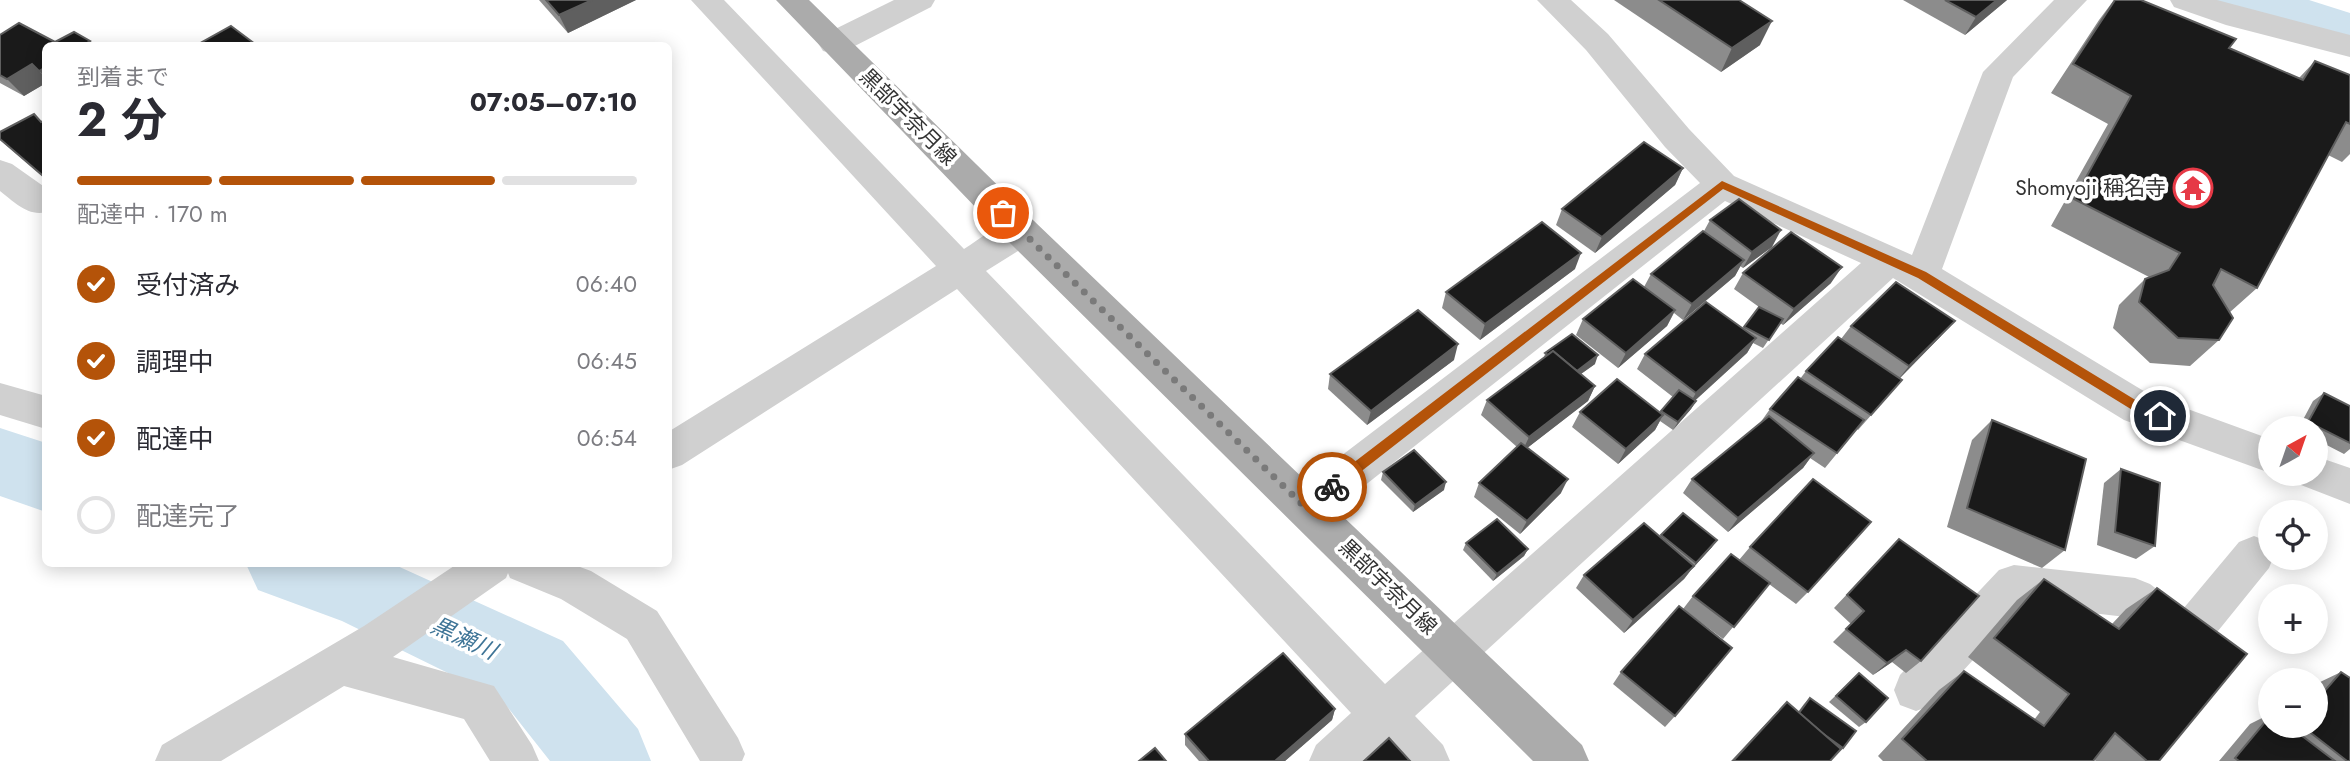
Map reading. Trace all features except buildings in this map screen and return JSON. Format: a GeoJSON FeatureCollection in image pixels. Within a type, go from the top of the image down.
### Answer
{"type":"FeatureCollection","features":[{"type":"Feature","properties":{"kind":"main road","name":"黒部宇奈月線"},"geometry":{"type":"LineString","coordinates":[[796,1],[1021,232],[1566,761]]}},
{"type":"Feature","properties":{"kind":"street"},"geometry":{"type":"LineString","coordinates":[[706,0],[1427,761]]}},
{"type":"Feature","properties":{"kind":"street"},"geometry":{"type":"LineString","coordinates":[[834,43],[920,0]]}},
{"type":"Feature","properties":{"kind":"street"},"geometry":{"type":"LineString","coordinates":[[1552,0],[1597,42],[1676,138],[1722,185],[1905,268],[2138,408],[2258,452]]}},
{"type":"Feature","properties":{"kind":"street"},"geometry":{"type":"LineString","coordinates":[[1332,761],[1905,268],[1999,72],[2072,0]]}},
{"type":"Feature","properties":{"kind":"street"},"geometry":{"type":"LineString","coordinates":[[2185,0],[2237,18],[2350,46]]}},
{"type":"Feature","properties":{"kind":"street"},"geometry":{"type":"LineString","coordinates":[[0,173],[38,201]]}},
{"type":"Feature","properties":{"kind":"street"},"geometry":{"type":"LineString","coordinates":[[1306,508],[1722,185]]}},
{"type":"Feature","properties":{"kind":"street"},"geometry":{"type":"LineString","coordinates":[[672,450],[1021,232]]}},
{"type":"Feature","properties":{"kind":"street"},"geometry":{"type":"LineString","coordinates":[[0,399],[42,412]]}},
{"type":"Feature","properties":{"kind":"street"},"geometry":{"type":"LineString","coordinates":[[2328,478],[2350,486]]}},
{"type":"Feature","properties":{"kind":"street"},"geometry":{"type":"LineString","coordinates":[[1916,690],[2014,584],[2135,598],[2201,650],[2254,555]]}},
{"type":"Feature","properties":{"kind":"street"},"geometry":{"type":"LineString","coordinates":[[532,567],[576,585],[642,625],[722,754]]}},
{"type":"Feature","properties":{"kind":"street"},"geometry":{"type":"LineString","coordinates":[[178,761],[379,641],[482,569]]}},
{"type":"Feature","properties":{"kind":"street"},"geometry":{"type":"LineString","coordinates":[[341,664],[478,701],[516,761]]}},
{"type":"Feature","properties":{"kind":"waterway"},"geometry":{"type":"LineString","coordinates":[[2244,0],[2350,35]]}},
{"type":"Feature","properties":{"kind":"waterway","name":"黒瀬川"},"geometry":{"type":"LineString","coordinates":[[0,462],[42,477]]}},
{"type":"Feature","properties":{"kind":"waterway","name":"黒瀬川"},"geometry":{"type":"LineString","coordinates":[[296,567],[367,592],[532,670],[606,761]]}},
{"type":"Feature","properties":{"kind":"way so far"},"geometry":{"type":"LineString","coordinates":[[1003,213],[1306,508],[1332,487]]}},
{"type":"Feature","properties":{"kind":"place","name":"Shomyoji 稱名寺"},"geometry":{"type":"Point","coordinates":[2193,188]}},
{"type":"Feature","properties":{"kind":"route"},"geometry":{"type":"LineString","coordinates":[[1332,487],[1722,185],[1922,275],[2138,408],[2160,416]]}}]}
